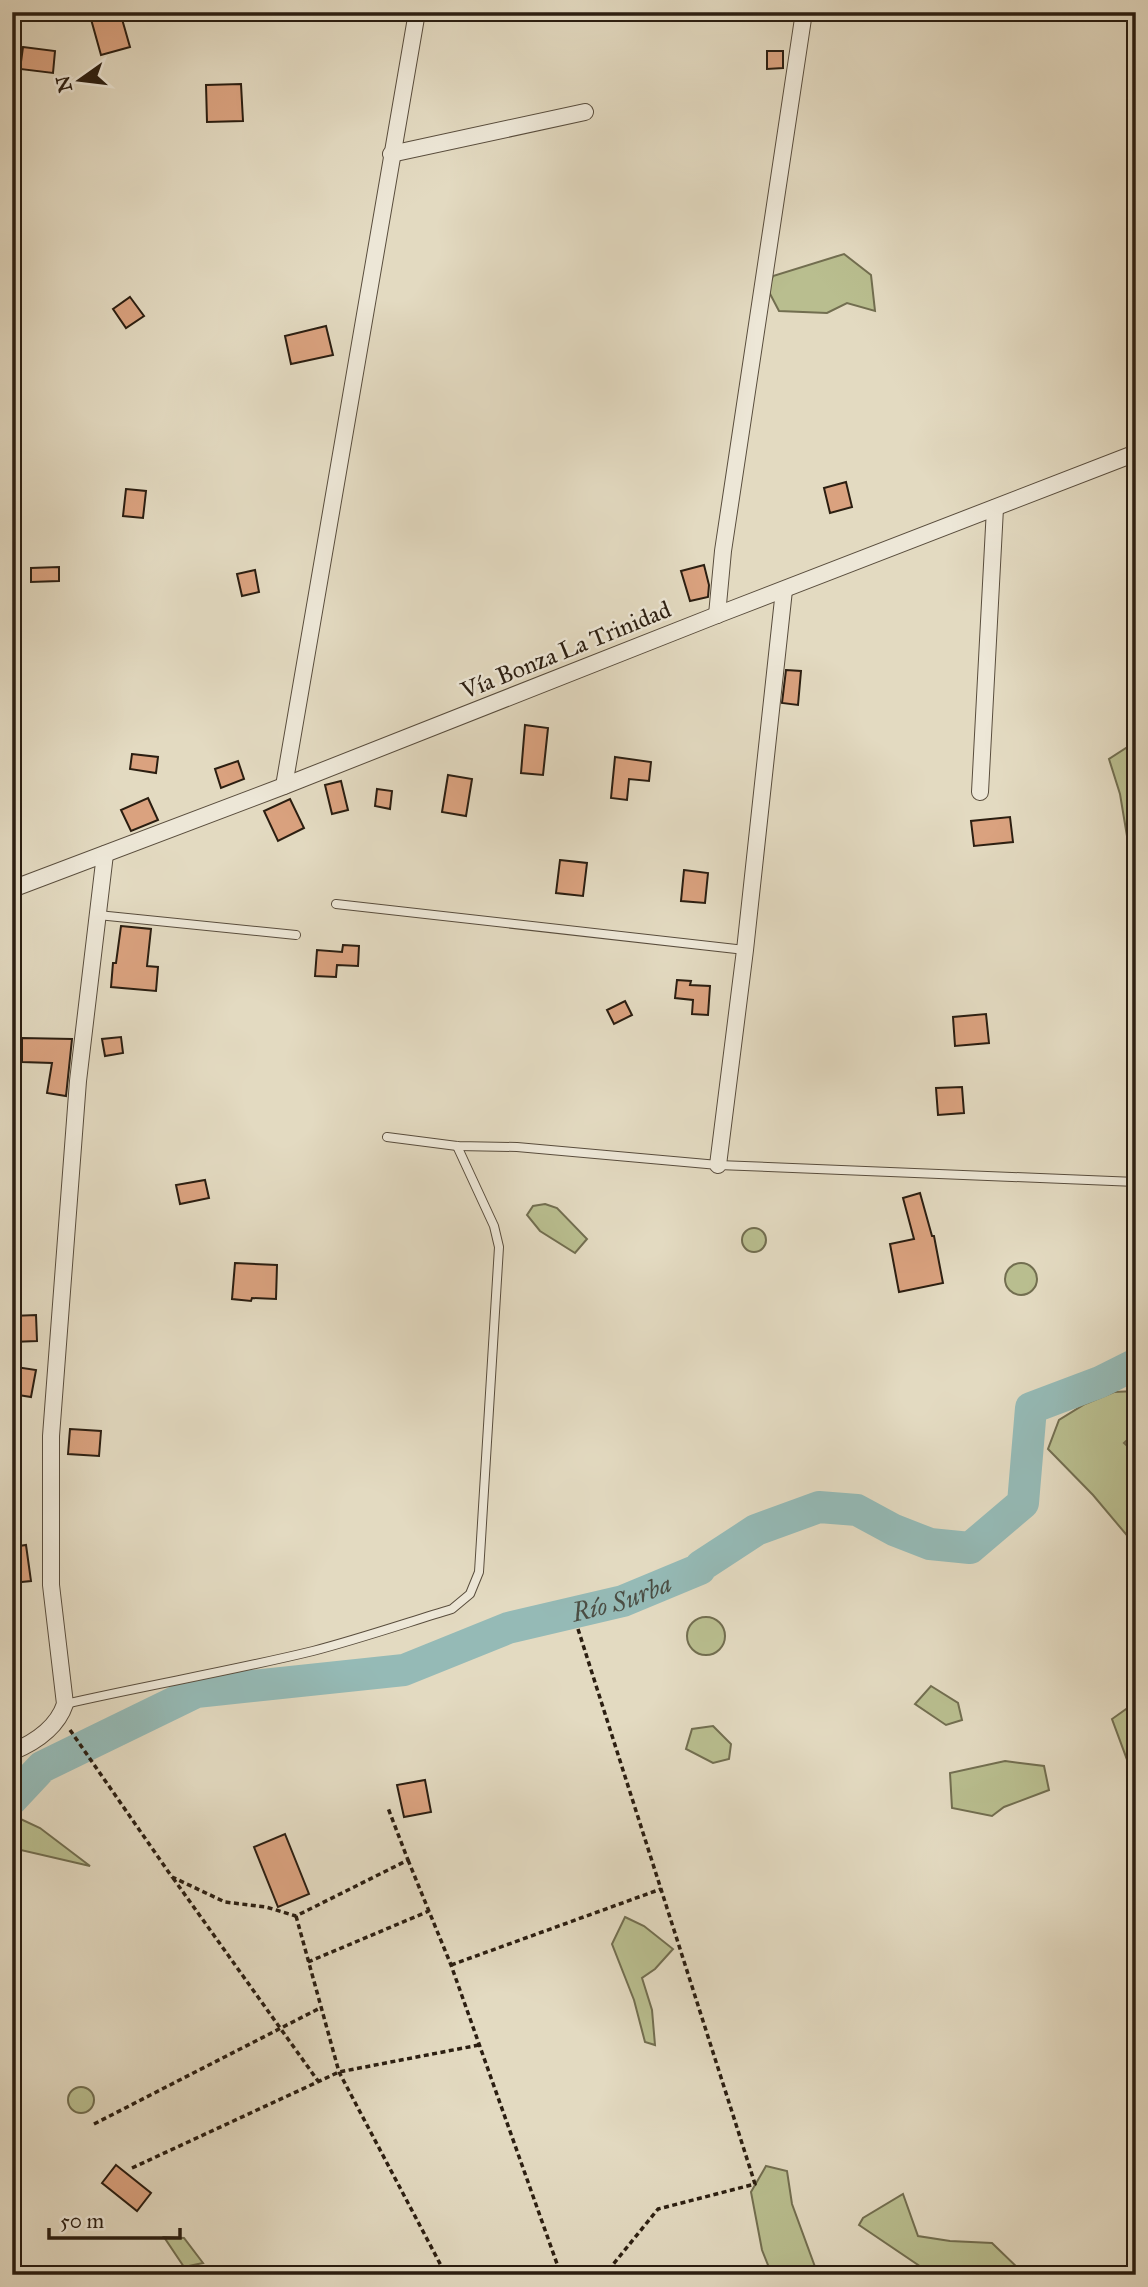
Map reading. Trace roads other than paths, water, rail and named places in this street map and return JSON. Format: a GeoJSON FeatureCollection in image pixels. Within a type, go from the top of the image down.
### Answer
{"type":"FeatureCollection","features":[{"type":"Feature","properties":{"kind":"street"},"geometry":{"type":"LineString","coordinates":[[284,786],[417,12]]}},
{"type":"Feature","properties":{"kind":"street"},"geometry":{"type":"LineString","coordinates":[[717,614],[723,551],[804,12]]}},
{"type":"Feature","properties":{"kind":"street"},"geometry":{"type":"LineString","coordinates":[[391,154],[585,112]]}},
{"type":"Feature","properties":{"kind":"street","name":"Vía Bonza La Trinidad"},"geometry":{"type":"LineString","coordinates":[[12,889],[284,786],[717,614],[1136,453]]}},
{"type":"Feature","properties":{"kind":"street"},"geometry":{"type":"LineString","coordinates":[[980,792],[995,508]]}},
{"type":"Feature","properties":{"kind":"street"},"geometry":{"type":"LineString","coordinates":[[718,1165],[745,950],[784,590]]}},
{"type":"Feature","properties":{"kind":"street"},"geometry":{"type":"LineString","coordinates":[[12,1752],[42,1736],[63,1711],[51,1585],[51,1436],[78,1081],[106,854]]}},
{"type":"Feature","properties":{"kind":"lane"},"geometry":{"type":"LineString","coordinates":[[336,904],[745,950]]}},
{"type":"Feature","properties":{"kind":"lane"},"geometry":{"type":"LineString","coordinates":[[98,915],[296,935]]}},
{"type":"Feature","properties":{"kind":"lane"},"geometry":{"type":"LineString","coordinates":[[387,1136],[457,1146],[517,1147],[718,1165],[1136,1182]]}},
{"type":"Feature","properties":{"kind":"lane"},"geometry":{"type":"LineString","coordinates":[[63,1711],[140,1687],[315,1650],[452,1609],[470,1594],[479,1572],[499,1247],[494,1226],[457,1146]]}},
{"type":"Feature","properties":{"kind":"waterway","name":"Río Surba"},"geometry":{"type":"LineString","coordinates":[[12,1799],[42,1767],[196,1692],[404,1670],[508,1628],[623,1601],[700,1569],[756,1530],[819,1507],[857,1510],[894,1530],[930,1544],[970,1548],[1023,1503],[1031,1408],[1100,1382],[1136,1364]]}}]}
